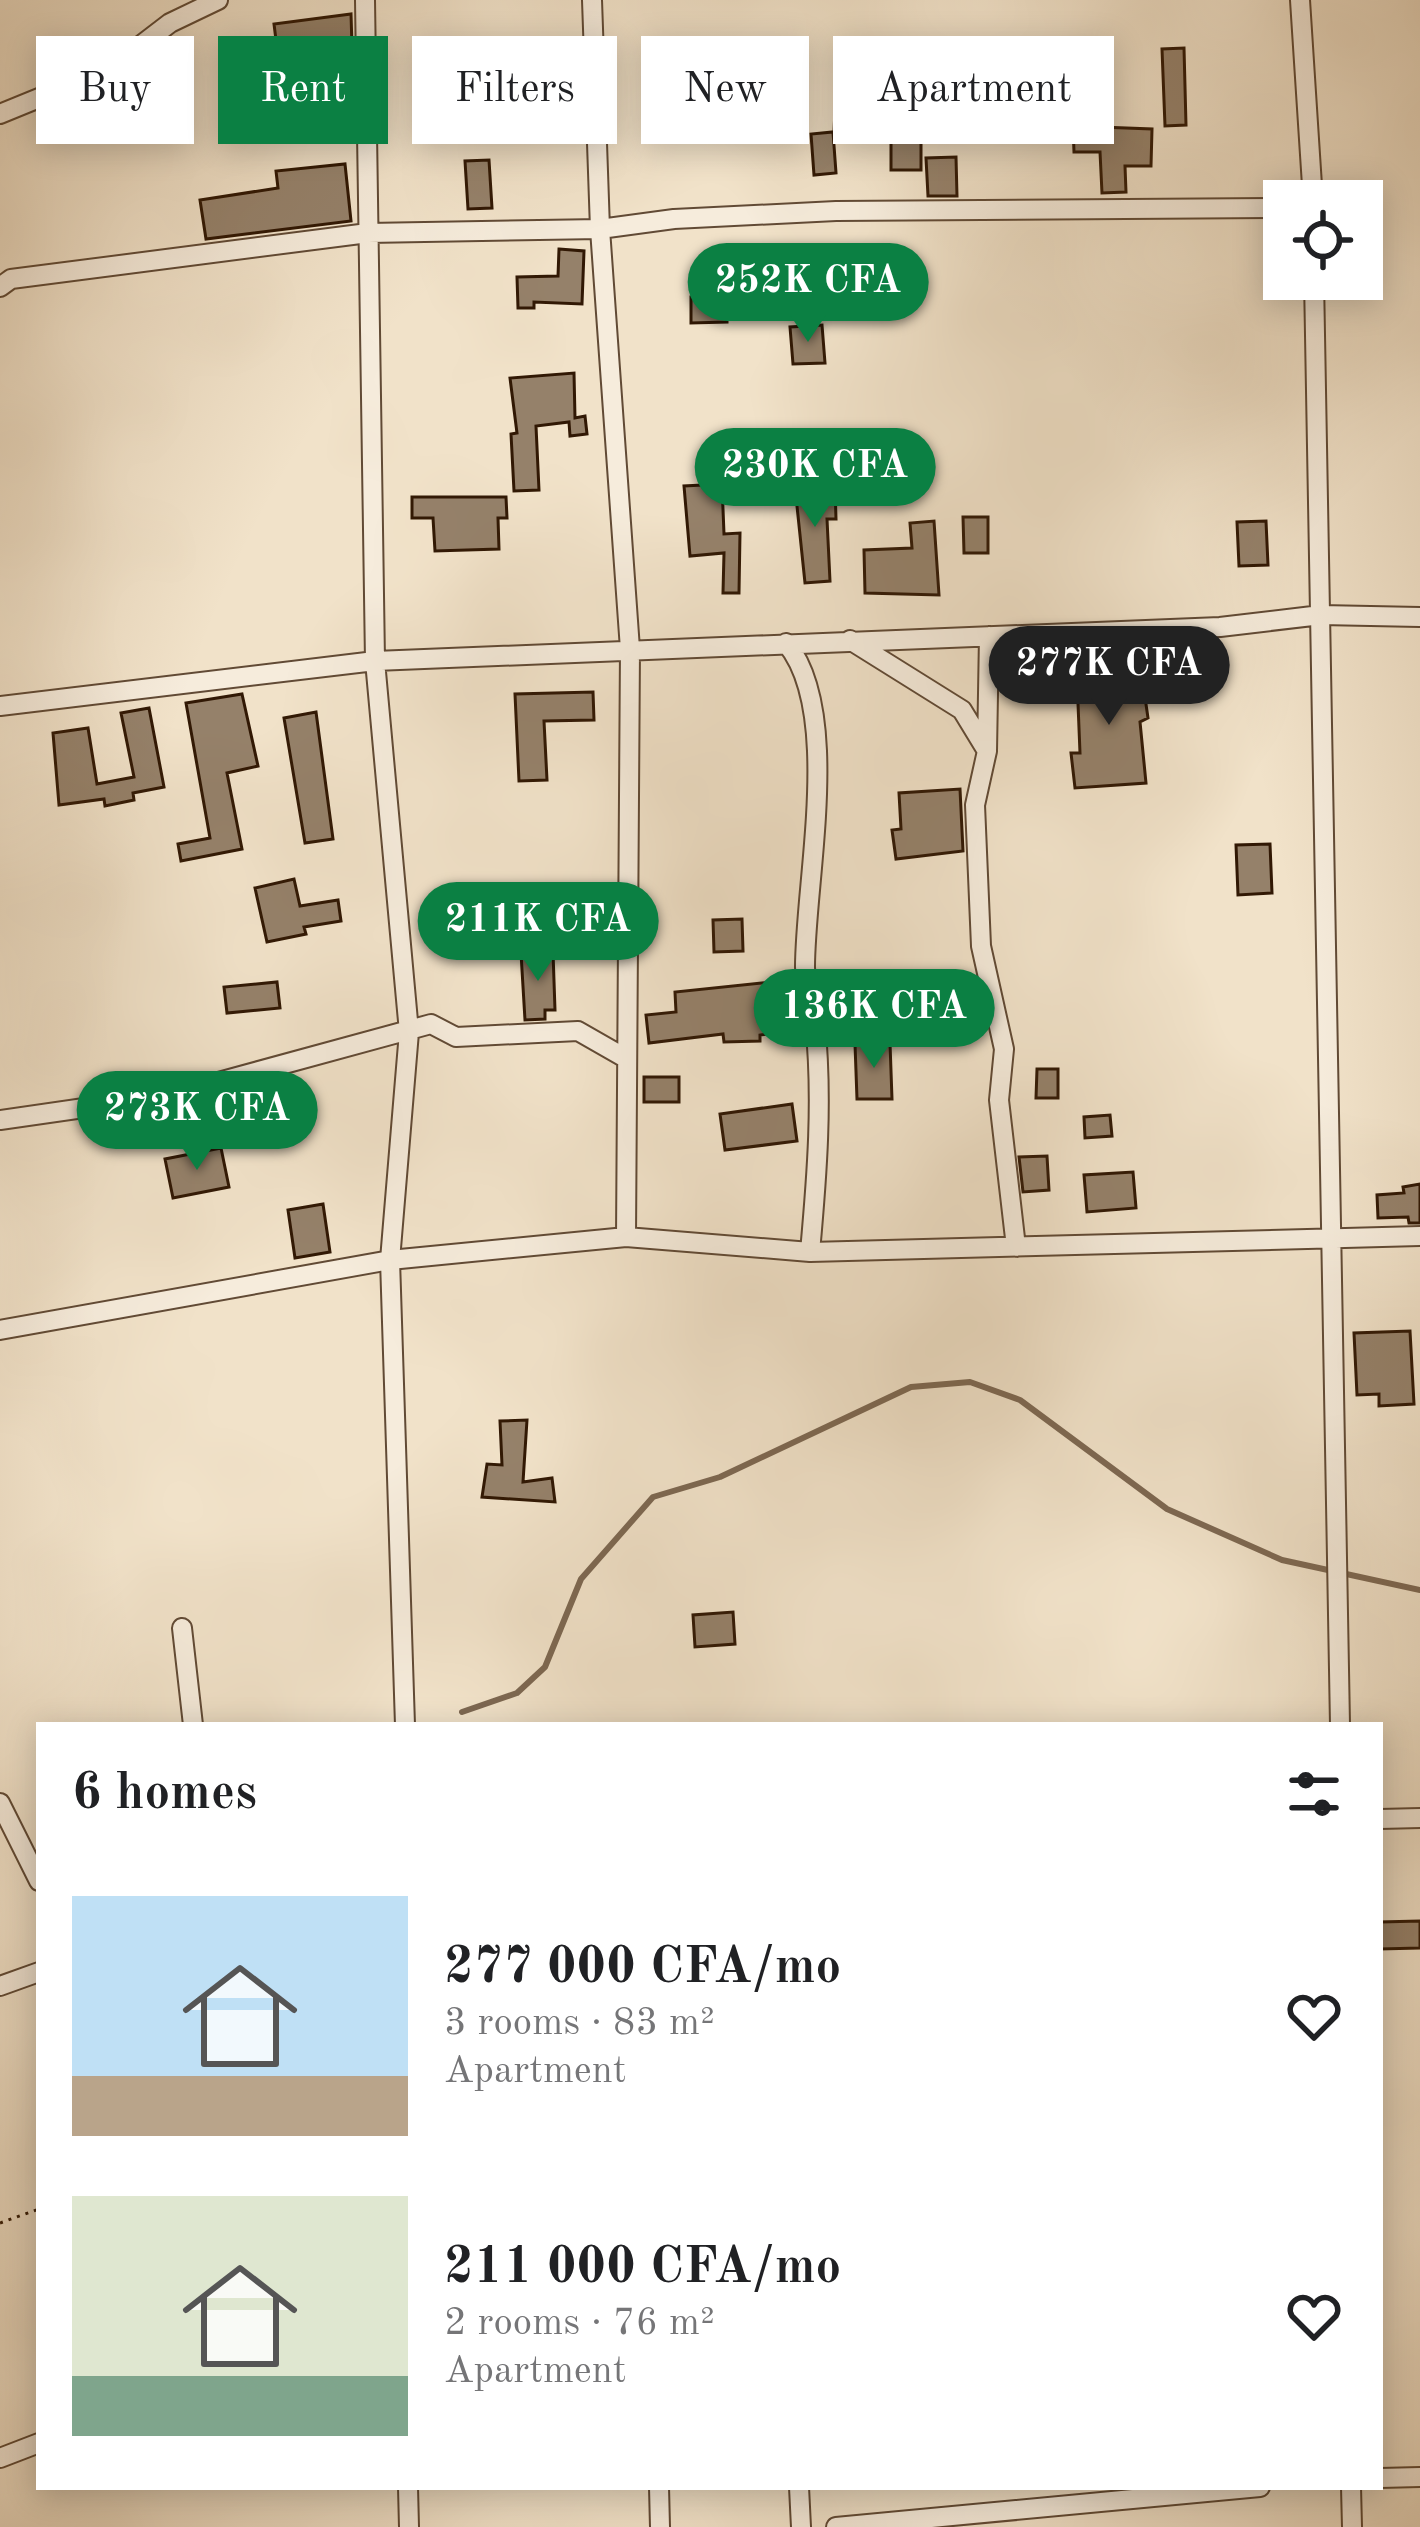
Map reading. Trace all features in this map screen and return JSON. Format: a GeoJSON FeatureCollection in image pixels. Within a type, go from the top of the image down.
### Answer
{"type":"FeatureCollection","features":[{"type":"Feature","properties":{"kind":"street"},"geometry":{"type":"LineString","coordinates":[[0,113],[110,69],[170,23],[218,0]]}},
{"type":"Feature","properties":{"kind":"street"},"geometry":{"type":"LineString","coordinates":[[365,0],[376,661],[409,1032],[390,1261],[405,1722]]}},
{"type":"Feature","properties":{"kind":"street"},"geometry":{"type":"LineString","coordinates":[[592,0],[599,229],[630,649],[626,1237]]}},
{"type":"Feature","properties":{"kind":"street"},"geometry":{"type":"LineString","coordinates":[[1300,0],[1311,180]]}},
{"type":"Feature","properties":{"kind":"street"},"geometry":{"type":"LineString","coordinates":[[0,287],[11,279],[368,233],[599,229],[674,219],[836,212],[1263,208]]}},
{"type":"Feature","properties":{"kind":"street"},"geometry":{"type":"LineString","coordinates":[[1315,300],[1340,1722]]}},
{"type":"Feature","properties":{"kind":"street"},"geometry":{"type":"LineString","coordinates":[[0,706],[376,661],[1220,627],[1321,615],[1420,617]]}},
{"type":"Feature","properties":{"kind":"street"},"geometry":{"type":"LineString","coordinates":[[989,635],[987,751],[975,805],[981,946],[1004,1049],[999,1100],[1016,1247]]}},
{"type":"Feature","properties":{"kind":"street"},"geometry":{"type":"LineString","coordinates":[[850,640],[962,710],[987,751]]}},
{"type":"Feature","properties":{"kind":"street"},"geometry":{"type":"LineString","coordinates":[[786,643],[805,666],[816,710],[805,969],[815,1019],[820,1140],[810,1252]]}},
{"type":"Feature","properties":{"kind":"street"},"geometry":{"type":"LineString","coordinates":[[0,1120],[167,1096],[431,1024],[456,1037],[578,1031],[627,1059]]}},
{"type":"Feature","properties":{"kind":"street"},"geometry":{"type":"LineString","coordinates":[[0,1330],[390,1261],[626,1237],[810,1252],[1420,1235]]}},
{"type":"Feature","properties":{"kind":"street"},"geometry":{"type":"LineString","coordinates":[[182,1628],[193,1722]]}},
{"type":"Feature","properties":{"kind":"street"},"geometry":{"type":"LineString","coordinates":[[0,1803],[36,1875]]}},
{"type":"Feature","properties":{"kind":"street"},"geometry":{"type":"LineString","coordinates":[[1383,1819],[1420,1818]]}},
{"type":"Feature","properties":{"kind":"street"},"geometry":{"type":"LineString","coordinates":[[0,1987],[36,1973]]}},
{"type":"Feature","properties":{"kind":"street"},"geometry":{"type":"LineString","coordinates":[[0,2458],[36,2444]]}},
{"type":"Feature","properties":{"kind":"street"},"geometry":{"type":"LineString","coordinates":[[1383,2478],[1420,2477]]}},
{"type":"Feature","properties":{"kind":"street"},"geometry":{"type":"LineString","coordinates":[[408,2490],[409,2527]]}},
{"type":"Feature","properties":{"kind":"street"},"geometry":{"type":"LineString","coordinates":[[659,2490],[660,2527]]}},
{"type":"Feature","properties":{"kind":"street"},"geometry":{"type":"LineString","coordinates":[[800,2490],[801,2527]]}},
{"type":"Feature","properties":{"kind":"street"},"geometry":{"type":"LineString","coordinates":[[836,2527],[1228,2490]]}},
{"type":"Feature","properties":{"kind":"street"},"geometry":{"type":"LineString","coordinates":[[1351,2490],[1352,2527]]}},
{"type":"Feature","properties":{"kind":"path"},"geometry":{"type":"LineString","coordinates":[[0,2223],[36,2210]]}},
{"type":"Feature","properties":{"kind":"building"},"geometry":{"type":"Polygon","coordinates":[[[351,14],[352,36],[276,36],[274,24],[351,14]]]}},
{"type":"Feature","properties":{"kind":"building"},"geometry":{"type":"Polygon","coordinates":[[[1184,48],[1186,125],[1165,126],[1162,49],[1184,48]]]}},
{"type":"Feature","properties":{"kind":"building"},"geometry":{"type":"Polygon","coordinates":[[[1114,128],[1152,129],[1151,166],[1125,166],[1126,192],[1102,193],[1100,152],[1074,152],[1074,144],[1114,144],[1114,128]]]}},
{"type":"Feature","properties":{"kind":"building"},"geometry":{"type":"Polygon","coordinates":[[[833,132],[836,173],[814,175],[811,134],[833,132]]]}},
{"type":"Feature","properties":{"kind":"building"},"geometry":{"type":"Polygon","coordinates":[[[891,144],[921,144],[921,170],[891,170],[891,144]]]}},
{"type":"Feature","properties":{"kind":"building"},"geometry":{"type":"Polygon","coordinates":[[[956,157],[957,196],[928,196],[926,158],[956,157]]]}},
{"type":"Feature","properties":{"kind":"building"},"geometry":{"type":"Polygon","coordinates":[[[489,160],[492,208],[468,209],[465,161],[489,160]]]}},
{"type":"Feature","properties":{"kind":"building"},"geometry":{"type":"Polygon","coordinates":[[[345,164],[351,221],[206,239],[200,200],[278,188],[276,171],[345,164]]]}},
{"type":"Feature","properties":{"kind":"building"},"geometry":{"type":"Polygon","coordinates":[[[559,249],[584,251],[582,304],[534,302],[534,308],[518,308],[517,277],[558,276],[559,249]]]}},
{"type":"Feature","properties":{"kind":"building"},"geometry":{"type":"Polygon","coordinates":[[[727,296],[727,322],[691,323],[691,297],[727,296]]]}},
{"type":"Feature","properties":{"kind":"building"},"geometry":{"type":"Polygon","coordinates":[[[822,325],[825,363],[793,364],[790,327],[822,325]]]}},
{"type":"Feature","properties":{"kind":"building"},"geometry":{"type":"Polygon","coordinates":[[[574,373],[575,418],[585,416],[587,434],[570,436],[569,422],[536,426],[539,490],[514,491],[511,434],[517,433],[510,378],[574,373]]]}},
{"type":"Feature","properties":{"kind":"building"},"geometry":{"type":"Polygon","coordinates":[[[722,484],[724,534],[740,533],[739,593],[723,593],[724,553],[690,556],[684,486],[722,484]]]}},
{"type":"Feature","properties":{"kind":"building"},"geometry":{"type":"Polygon","coordinates":[[[835,486],[836,519],[827,519],[830,581],[805,583],[795,487],[835,486]]]}},
{"type":"Feature","properties":{"kind":"building"},"geometry":{"type":"Polygon","coordinates":[[[412,497],[506,497],[507,518],[498,518],[499,549],[435,551],[433,518],[412,518],[412,497]]]}},
{"type":"Feature","properties":{"kind":"building"},"geometry":{"type":"Polygon","coordinates":[[[963,517],[988,517],[988,553],[964,553],[963,517]]]}},
{"type":"Feature","properties":{"kind":"building"},"geometry":{"type":"Polygon","coordinates":[[[934,521],[939,595],[865,593],[864,550],[912,548],[910,523],[934,521]]]}},
{"type":"Feature","properties":{"kind":"building"},"geometry":{"type":"Polygon","coordinates":[[[1266,521],[1268,565],[1239,566],[1237,522],[1266,521]]]}},
{"type":"Feature","properties":{"kind":"building"},"geometry":{"type":"Polygon","coordinates":[[[1076,654],[1096,655],[1095,692],[1129,689],[1124,659],[1139,656],[1148,718],[1140,722],[1146,783],[1075,788],[1071,753],[1080,753],[1076,654]]]}},
{"type":"Feature","properties":{"kind":"building"},"geometry":{"type":"Polygon","coordinates":[[[593,692],[594,720],[544,721],[547,780],[519,781],[515,694],[593,692]]]}},
{"type":"Feature","properties":{"kind":"building"},"geometry":{"type":"Polygon","coordinates":[[[242,694],[258,766],[227,773],[242,849],[181,861],[178,844],[210,838],[186,703],[242,694]]]}},
{"type":"Feature","properties":{"kind":"building"},"geometry":{"type":"Polygon","coordinates":[[[149,708],[164,787],[133,793],[134,800],[105,806],[104,799],[59,805],[53,733],[88,728],[97,784],[134,777],[121,713],[149,708]]]}},
{"type":"Feature","properties":{"kind":"building"},"geometry":{"type":"Polygon","coordinates":[[[316,712],[333,839],[305,843],[284,718],[316,712]]]}},
{"type":"Feature","properties":{"kind":"building"},"geometry":{"type":"Polygon","coordinates":[[[960,789],[963,851],[896,859],[892,830],[901,829],[899,793],[960,789]]]}},
{"type":"Feature","properties":{"kind":"building"},"geometry":{"type":"Polygon","coordinates":[[[1270,844],[1272,893],[1238,895],[1236,845],[1270,844]]]}},
{"type":"Feature","properties":{"kind":"building"},"geometry":{"type":"Polygon","coordinates":[[[294,879],[300,906],[338,900],[341,921],[304,927],[306,934],[267,942],[255,888],[294,879]]]}},
{"type":"Feature","properties":{"kind":"building"},"geometry":{"type":"Polygon","coordinates":[[[742,919],[743,951],[714,952],[713,920],[742,919]]]}},
{"type":"Feature","properties":{"kind":"building"},"geometry":{"type":"Polygon","coordinates":[[[508,929],[511,951],[478,956],[475,934],[508,929]]]}},
{"type":"Feature","properties":{"kind":"building"},"geometry":{"type":"Polygon","coordinates":[[[553,952],[555,1010],[545,1010],[545,1019],[525,1020],[521,953],[553,952]]]}},
{"type":"Feature","properties":{"kind":"building"},"geometry":{"type":"Polygon","coordinates":[[[854,978],[858,1018],[829,1020],[825,980],[854,978]]]}},
{"type":"Feature","properties":{"kind":"building"},"geometry":{"type":"Polygon","coordinates":[[[791,980],[796,1031],[760,1035],[760,1041],[724,1042],[723,1034],[649,1043],[646,1015],[676,1012],[675,992],[791,980]]]}},
{"type":"Feature","properties":{"kind":"building"},"geometry":{"type":"Polygon","coordinates":[[[277,982],[280,1008],[227,1013],[224,987],[277,982]]]}},
{"type":"Feature","properties":{"kind":"building"},"geometry":{"type":"Polygon","coordinates":[[[890,1043],[892,1099],[857,1099],[855,1044],[890,1043]]]}},
{"type":"Feature","properties":{"kind":"building"},"geometry":{"type":"Polygon","coordinates":[[[1037,1069],[1058,1069],[1058,1098],[1036,1098],[1037,1069]]]}},
{"type":"Feature","properties":{"kind":"building"},"geometry":{"type":"Polygon","coordinates":[[[644,1077],[679,1077],[679,1102],[644,1102],[644,1077]]]}},
{"type":"Feature","properties":{"kind":"building"},"geometry":{"type":"Polygon","coordinates":[[[792,1104],[797,1141],[725,1150],[720,1114],[792,1104]]]}},
{"type":"Feature","properties":{"kind":"building"},"geometry":{"type":"Polygon","coordinates":[[[1110,1115],[1112,1136],[1085,1138],[1084,1117],[1110,1115]]]}},
{"type":"Feature","properties":{"kind":"building"},"geometry":{"type":"Polygon","coordinates":[[[221,1148],[229,1187],[173,1198],[165,1159],[221,1148]]]}},
{"type":"Feature","properties":{"kind":"building"},"geometry":{"type":"Polygon","coordinates":[[[1047,1156],[1049,1190],[1023,1192],[1019,1157],[1047,1156]]]}},
{"type":"Feature","properties":{"kind":"building"},"geometry":{"type":"Polygon","coordinates":[[[1133,1172],[1136,1208],[1087,1212],[1084,1175],[1133,1172]]]}},
{"type":"Feature","properties":{"kind":"building"},"geometry":{"type":"Polygon","coordinates":[[[1420,1184],[1420,1223],[1409,1223],[1408,1217],[1378,1218],[1377,1195],[1404,1193],[1403,1187],[1420,1184]]]}},
{"type":"Feature","properties":{"kind":"building"},"geometry":{"type":"Polygon","coordinates":[[[323,1204],[330,1252],[295,1258],[288,1210],[323,1204]]]}},
{"type":"Feature","properties":{"kind":"building"},"geometry":{"type":"Polygon","coordinates":[[[1410,1331],[1414,1404],[1379,1406],[1379,1394],[1357,1395],[1354,1333],[1410,1331]]]}},
{"type":"Feature","properties":{"kind":"building"},"geometry":{"type":"Polygon","coordinates":[[[527,1420],[523,1482],[552,1478],[555,1502],[482,1497],[487,1464],[502,1465],[500,1421],[527,1420]]]}},
{"type":"Feature","properties":{"kind":"building"},"geometry":{"type":"Polygon","coordinates":[[[733,1612],[735,1644],[695,1647],[693,1615],[733,1612]]]}},
{"type":"Feature","properties":{"kind":"building"},"geometry":{"type":"Polygon","coordinates":[[[1420,1921],[1420,1948],[1383,1949],[1383,1922],[1420,1921]]]}},
{"type":"Feature","properties":{"kind":"waterway"},"geometry":{"type":"LineString","coordinates":[[462,1712],[517,1693],[545,1667],[581,1579],[653,1497],[720,1477],[911,1387],[970,1382],[1020,1400],[1167,1509],[1282,1560],[1420,1590]]}}]}
